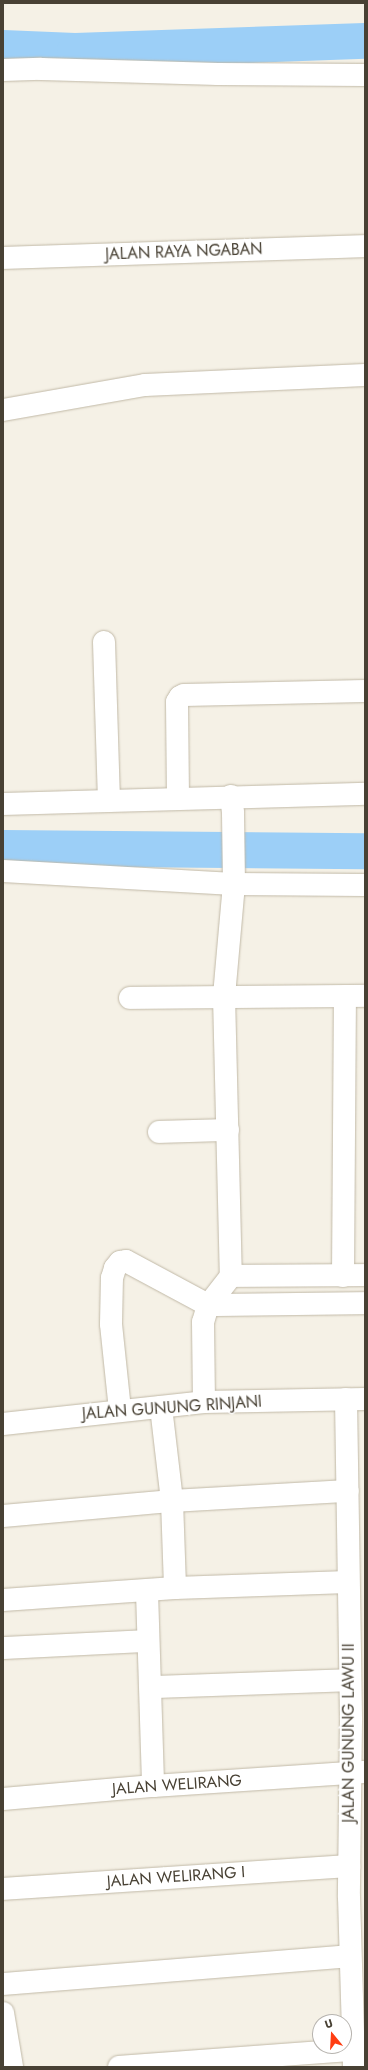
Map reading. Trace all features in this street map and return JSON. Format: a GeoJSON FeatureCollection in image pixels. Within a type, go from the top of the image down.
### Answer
{"type":"FeatureCollection","features":[{"type":"Feature","properties":{"kind":"street"},"geometry":{"type":"LineString","coordinates":[[3,70],[41,69],[218,74],[365,75]]}},
{"type":"Feature","properties":{"kind":"street","name":"JALAN RAYA NGABAN"},"geometry":{"type":"LineString","coordinates":[[3,258],[365,246]]}},
{"type":"Feature","properties":{"kind":"street"},"geometry":{"type":"LineString","coordinates":[[3,410],[145,385],[365,376]]}},
{"type":"Feature","properties":{"kind":"street"},"geometry":{"type":"LineString","coordinates":[[104,642],[109,801]]}},
{"type":"Feature","properties":{"kind":"street"},"geometry":{"type":"LineString","coordinates":[[178,798],[177,702],[180,697],[184,695],[365,691]]}},
{"type":"Feature","properties":{"kind":"street"},"geometry":{"type":"LineString","coordinates":[[3,804],[178,798],[232,804],[365,794]]}},
{"type":"Feature","properties":{"kind":"street"},"geometry":{"type":"LineString","coordinates":[[204,1402],[203,1322],[208,1305],[231,1276],[224,996],[234,884],[235,859],[232,804]]}},
{"type":"Feature","properties":{"kind":"street"},"geometry":{"type":"LineString","coordinates":[[3,871],[234,884],[365,885]]}},
{"type":"Feature","properties":{"kind":"street"},"geometry":{"type":"LineString","coordinates":[[130,998],[355,996],[342,1276]]}},
{"type":"Feature","properties":{"kind":"street"},"geometry":{"type":"LineString","coordinates":[[159,1132],[228,1130]]}},
{"type":"Feature","properties":{"kind":"street"},"geometry":{"type":"LineString","coordinates":[[120,1410],[111,1324],[112,1278],[115,1268],[126,1261],[208,1305],[365,1303]]}},
{"type":"Feature","properties":{"kind":"street"},"geometry":{"type":"LineString","coordinates":[[231,1276],[365,1275]]}},
{"type":"Feature","properties":{"kind":"street","name":"JALAN GUNUNG RINJANI"},"geometry":{"type":"LineString","coordinates":[[3,1424],[204,1402],[355,1399]]}},
{"type":"Feature","properties":{"kind":"street","name":"JALAN GUNUNG LAWU II"},"geometry":{"type":"LineString","coordinates":[[353,2059],[349,1866],[358,1772],[350,1680],[348,1491],[355,1399]]}},
{"type":"Feature","properties":{"kind":"street"},"geometry":{"type":"LineString","coordinates":[[161,1407],[172,1501],[175,1588]]}},
{"type":"Feature","properties":{"kind":"street"},"geometry":{"type":"LineString","coordinates":[[3,1516],[172,1501],[348,1491]]}},
{"type":"Feature","properties":{"kind":"street"},"geometry":{"type":"LineString","coordinates":[[3,1600],[147,1592],[175,1588],[348,1582]]}},
{"type":"Feature","properties":{"kind":"street"},"geometry":{"type":"LineString","coordinates":[[147,1592],[148,1641],[152,1687],[153,1786]]}},
{"type":"Feature","properties":{"kind":"street"},"geometry":{"type":"LineString","coordinates":[[3,1648],[148,1641]]}},
{"type":"Feature","properties":{"kind":"street"},"geometry":{"type":"LineString","coordinates":[[152,1687],[350,1680]]}},
{"type":"Feature","properties":{"kind":"street","name":"JALAN WELIRANG"},"geometry":{"type":"LineString","coordinates":[[3,1799],[153,1786],[358,1772]]}},
{"type":"Feature","properties":{"kind":"street","name":"JALAN WELIRANG I"},"geometry":{"type":"LineString","coordinates":[[3,1889],[349,1866]]}},
{"type":"Feature","properties":{"kind":"street"},"geometry":{"type":"LineString","coordinates":[[3,1984],[350,1956]]}},
{"type":"Feature","properties":{"kind":"street"},"geometry":{"type":"LineString","coordinates":[[3,2013],[12,2067]]}},
{"type":"Feature","properties":{"kind":"street"},"geometry":{"type":"LineString","coordinates":[[119,2067],[353,2059]]}},
{"type":"Feature","properties":{"kind":"waterway"},"geometry":{"type":"LineString","coordinates":[[3,48],[75,51],[365,41]]}},
{"type":"Feature","properties":{"kind":"waterway"},"geometry":{"type":"LineString","coordinates":[[3,848],[365,851]]}}]}
